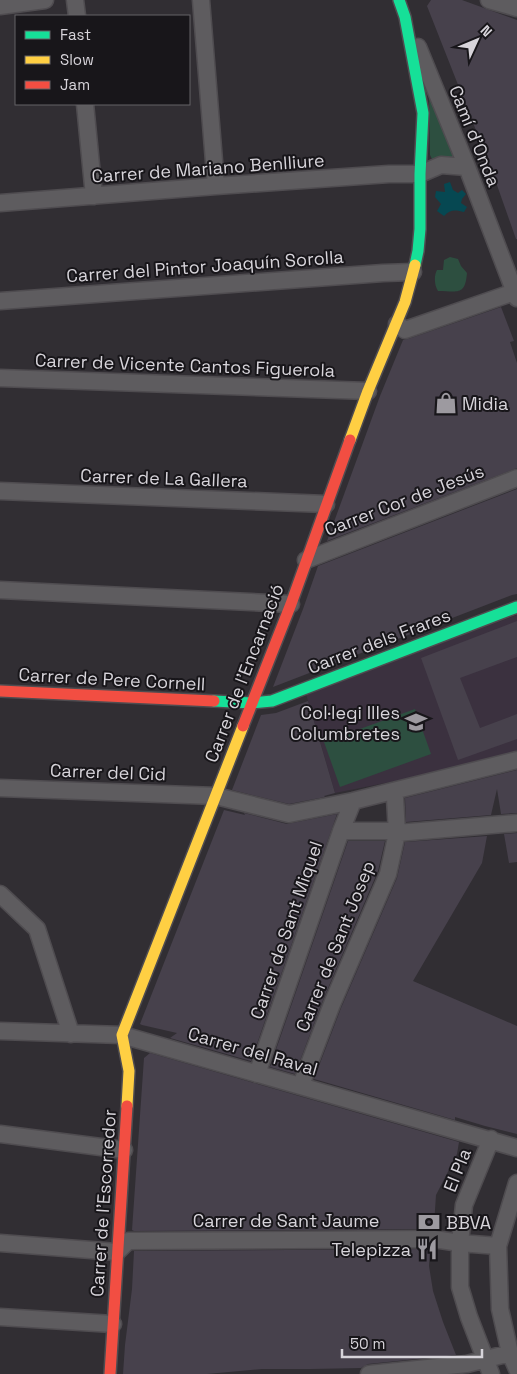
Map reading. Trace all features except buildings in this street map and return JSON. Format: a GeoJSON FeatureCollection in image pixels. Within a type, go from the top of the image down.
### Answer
{"type":"FeatureCollection","features":[{"type":"Feature","properties":{"kind":"street"},"geometry":{"type":"LineString","coordinates":[[0,6],[45,0]]}},
{"type":"Feature","properties":{"kind":"street"},"geometry":{"type":"LineString","coordinates":[[75,0],[77,15]]}},
{"type":"Feature","properties":{"kind":"street"},"geometry":{"type":"LineString","coordinates":[[201,0],[216,186]]}},
{"type":"Feature","properties":{"kind":"street","name":"Camí d'Onda"},"geometry":{"type":"LineString","coordinates":[[399,0],[516,294]]}},
{"type":"Feature","properties":{"kind":"street"},"geometry":{"type":"LineString","coordinates":[[489,0],[517,8]]}},
{"type":"Feature","properties":{"kind":"street","name":"Camí d'Onda"},"geometry":{"type":"LineString","coordinates":[[406,16],[423,113],[419,236],[413,272]]}},
{"type":"Feature","properties":{"kind":"street"},"geometry":{"type":"LineString","coordinates":[[85,105],[94,196]]}},
{"type":"Feature","properties":{"kind":"street"},"geometry":{"type":"LineString","coordinates":[[420,174],[441,165],[467,167]]}},
{"type":"Feature","properties":{"kind":"street","name":"Carrer de Mariano Benlliure"},"geometry":{"type":"LineString","coordinates":[[0,204],[216,186],[389,174],[420,174]]}},
{"type":"Feature","properties":{"kind":"street","name":"Carrer del Pintor Joaquín Sorolla"},"geometry":{"type":"LineString","coordinates":[[0,301],[413,272]]}},
{"type":"Feature","properties":{"kind":"street","name":"Carrer de l'Encarnació"},"geometry":{"type":"LineString","coordinates":[[122,1035],[291,604],[368,392],[397,324],[413,272]]}},
{"type":"Feature","properties":{"kind":"street"},"geometry":{"type":"LineString","coordinates":[[397,324],[405,330],[516,294]]}},
{"type":"Feature","properties":{"kind":"street","name":"Carrer de Vicente Cantos Figuerola"},"geometry":{"type":"LineString","coordinates":[[0,378],[368,392]]}},
{"type":"Feature","properties":{"kind":"street","name":"Carrer Cor de Jesús"},"geometry":{"type":"LineString","coordinates":[[306,560],[517,478]]}},
{"type":"Feature","properties":{"kind":"street","name":"Carrer de La Gallera"},"geometry":{"type":"LineString","coordinates":[[0,491],[326,504]]}},
{"type":"Feature","properties":{"kind":"street"},"geometry":{"type":"LineString","coordinates":[[0,590],[291,604]]}},
{"type":"Feature","properties":{"kind":"street","name":"Carrer dels Frares"},"geometry":{"type":"LineString","coordinates":[[252,703],[272,701],[517,607]]}},
{"type":"Feature","properties":{"kind":"street","name":"Carrer de Pere Cornell"},"geometry":{"type":"LineString","coordinates":[[0,692],[252,703]]}},
{"type":"Feature","properties":{"kind":"street","name":"Carrer del Cid"},"geometry":{"type":"LineString","coordinates":[[0,788],[216,796],[289,814],[353,801],[517,760]]}},
{"type":"Feature","properties":{"kind":"street","name":"Carrer de Sant Josep"},"geometry":{"type":"LineString","coordinates":[[302,1085],[332,1004],[388,874],[397,833],[393,791]]}},
{"type":"Feature","properties":{"kind":"street","name":"Carrer de Sant Miquel"},"geometry":{"type":"LineString","coordinates":[[257,1074],[353,801]]}},
{"type":"Feature","properties":{"kind":"street"},"geometry":{"type":"LineString","coordinates":[[341,831],[389,831],[397,833],[517,823]]}},
{"type":"Feature","properties":{"kind":"street"},"geometry":{"type":"LineString","coordinates":[[0,894],[38,929],[71,1034]]}},
{"type":"Feature","properties":{"kind":"street","name":"Carrer del Raval"},"geometry":{"type":"LineString","coordinates":[[0,1031],[122,1035],[491,1140]]}},
{"type":"Feature","properties":{"kind":"street","name":"Carrer de l'Escorredor"},"geometry":{"type":"LineString","coordinates":[[110,1374],[129,1071],[122,1035]]}},
{"type":"Feature","properties":{"kind":"street"},"geometry":{"type":"LineString","coordinates":[[0,1134],[124,1150]]}},
{"type":"Feature","properties":{"kind":"street","name":"El Pla"},"geometry":{"type":"LineString","coordinates":[[488,1367],[460,1287],[460,1243],[464,1205],[491,1140],[517,1148]]}},
{"type":"Feature","properties":{"kind":"street"},"geometry":{"type":"LineString","coordinates":[[517,1182],[498,1246],[500,1308],[510,1354],[517,1369]]}},
{"type":"Feature","properties":{"kind":"street","name":"Carrer de Sant Jaume"},"geometry":{"type":"LineString","coordinates":[[117,1252],[128,1241],[434,1239],[460,1243]]}},
{"type":"Feature","properties":{"kind":"street"},"geometry":{"type":"LineString","coordinates":[[0,1243],[117,1252]]}},
{"type":"Feature","properties":{"kind":"street"},"geometry":{"type":"LineString","coordinates":[[460,1243],[498,1246]]}},
{"type":"Feature","properties":{"kind":"street"},"geometry":{"type":"LineString","coordinates":[[0,1317],[113,1324]]}},
{"type":"Feature","properties":{"kind":"street"},"geometry":{"type":"LineString","coordinates":[[369,1374],[468,1364],[488,1367],[510,1354]]}},
{"type":"Feature","properties":{"kind":"shaded area","name":"Col·legi Illes Columbretes"},"geometry":{"type":"Polygon","coordinates":[[[517,615],[517,751],[451,770],[335,793],[306,694],[517,615]]]}},
{"type":"Feature","properties":{"kind":"green space"},"geometry":{"type":"Polygon","coordinates":[[[429,91],[458,160],[433,161],[430,155],[429,91]]]}},
{"type":"Feature","properties":{"kind":"green space"},"geometry":{"type":"Polygon","coordinates":[[[450,257],[458,259],[467,273],[464,286],[459,291],[438,291],[435,283],[436,272],[437,270],[443,270],[444,260],[450,257]]]}},
{"type":"Feature","properties":{"kind":"green space"},"geometry":{"type":"Polygon","coordinates":[[[415,709],[431,754],[340,787],[324,742],[415,709]]]}},
{"type":"Feature","properties":{"kind":"water"},"geometry":{"type":"Polygon","coordinates":[[[450,182],[453,190],[458,193],[462,190],[466,194],[461,203],[467,207],[464,212],[453,211],[444,216],[437,211],[441,204],[435,197],[436,191],[445,192],[444,184],[450,182]]]}},
{"type":"Feature","properties":{"kind":"traffic: fast"},"geometry":{"type":"LineString","coordinates":[[399,0],[405,17],[423,113],[420,229],[415,265]]}},
{"type":"Feature","properties":{"kind":"traffic: fast"},"geometry":{"type":"LineString","coordinates":[[214,701],[252,703],[272,701],[517,607]]}},
{"type":"Feature","properties":{"kind":"traffic: slow"},"geometry":{"type":"LineString","coordinates":[[350,440],[405,302],[415,265]]}},
{"type":"Feature","properties":{"kind":"traffic: slow"},"geometry":{"type":"LineString","coordinates":[[127,1106],[129,1071],[122,1035],[243,726]]}},
{"type":"Feature","properties":{"kind":"traffic: jam"},"geometry":{"type":"LineString","coordinates":[[243,726],[291,604],[350,440]]}},
{"type":"Feature","properties":{"kind":"traffic: jam"},"geometry":{"type":"LineString","coordinates":[[0,691],[214,701]]}},
{"type":"Feature","properties":{"kind":"traffic: jam"},"geometry":{"type":"LineString","coordinates":[[110,1374],[127,1106]]}},
{"type":"Feature","properties":{"kind":"place","name":"Midia"},"geometry":{"type":"Point","coordinates":[446,403]}},
{"type":"Feature","properties":{"kind":"place","name":"Col·legi Illes Columbretes"},"geometry":{"type":"Point","coordinates":[416,722]}},
{"type":"Feature","properties":{"kind":"place","name":"BBVA"},"geometry":{"type":"Point","coordinates":[429,1222]}},
{"type":"Feature","properties":{"kind":"place","name":"Telepizza"},"geometry":{"type":"Point","coordinates":[427,1249]}}]}
